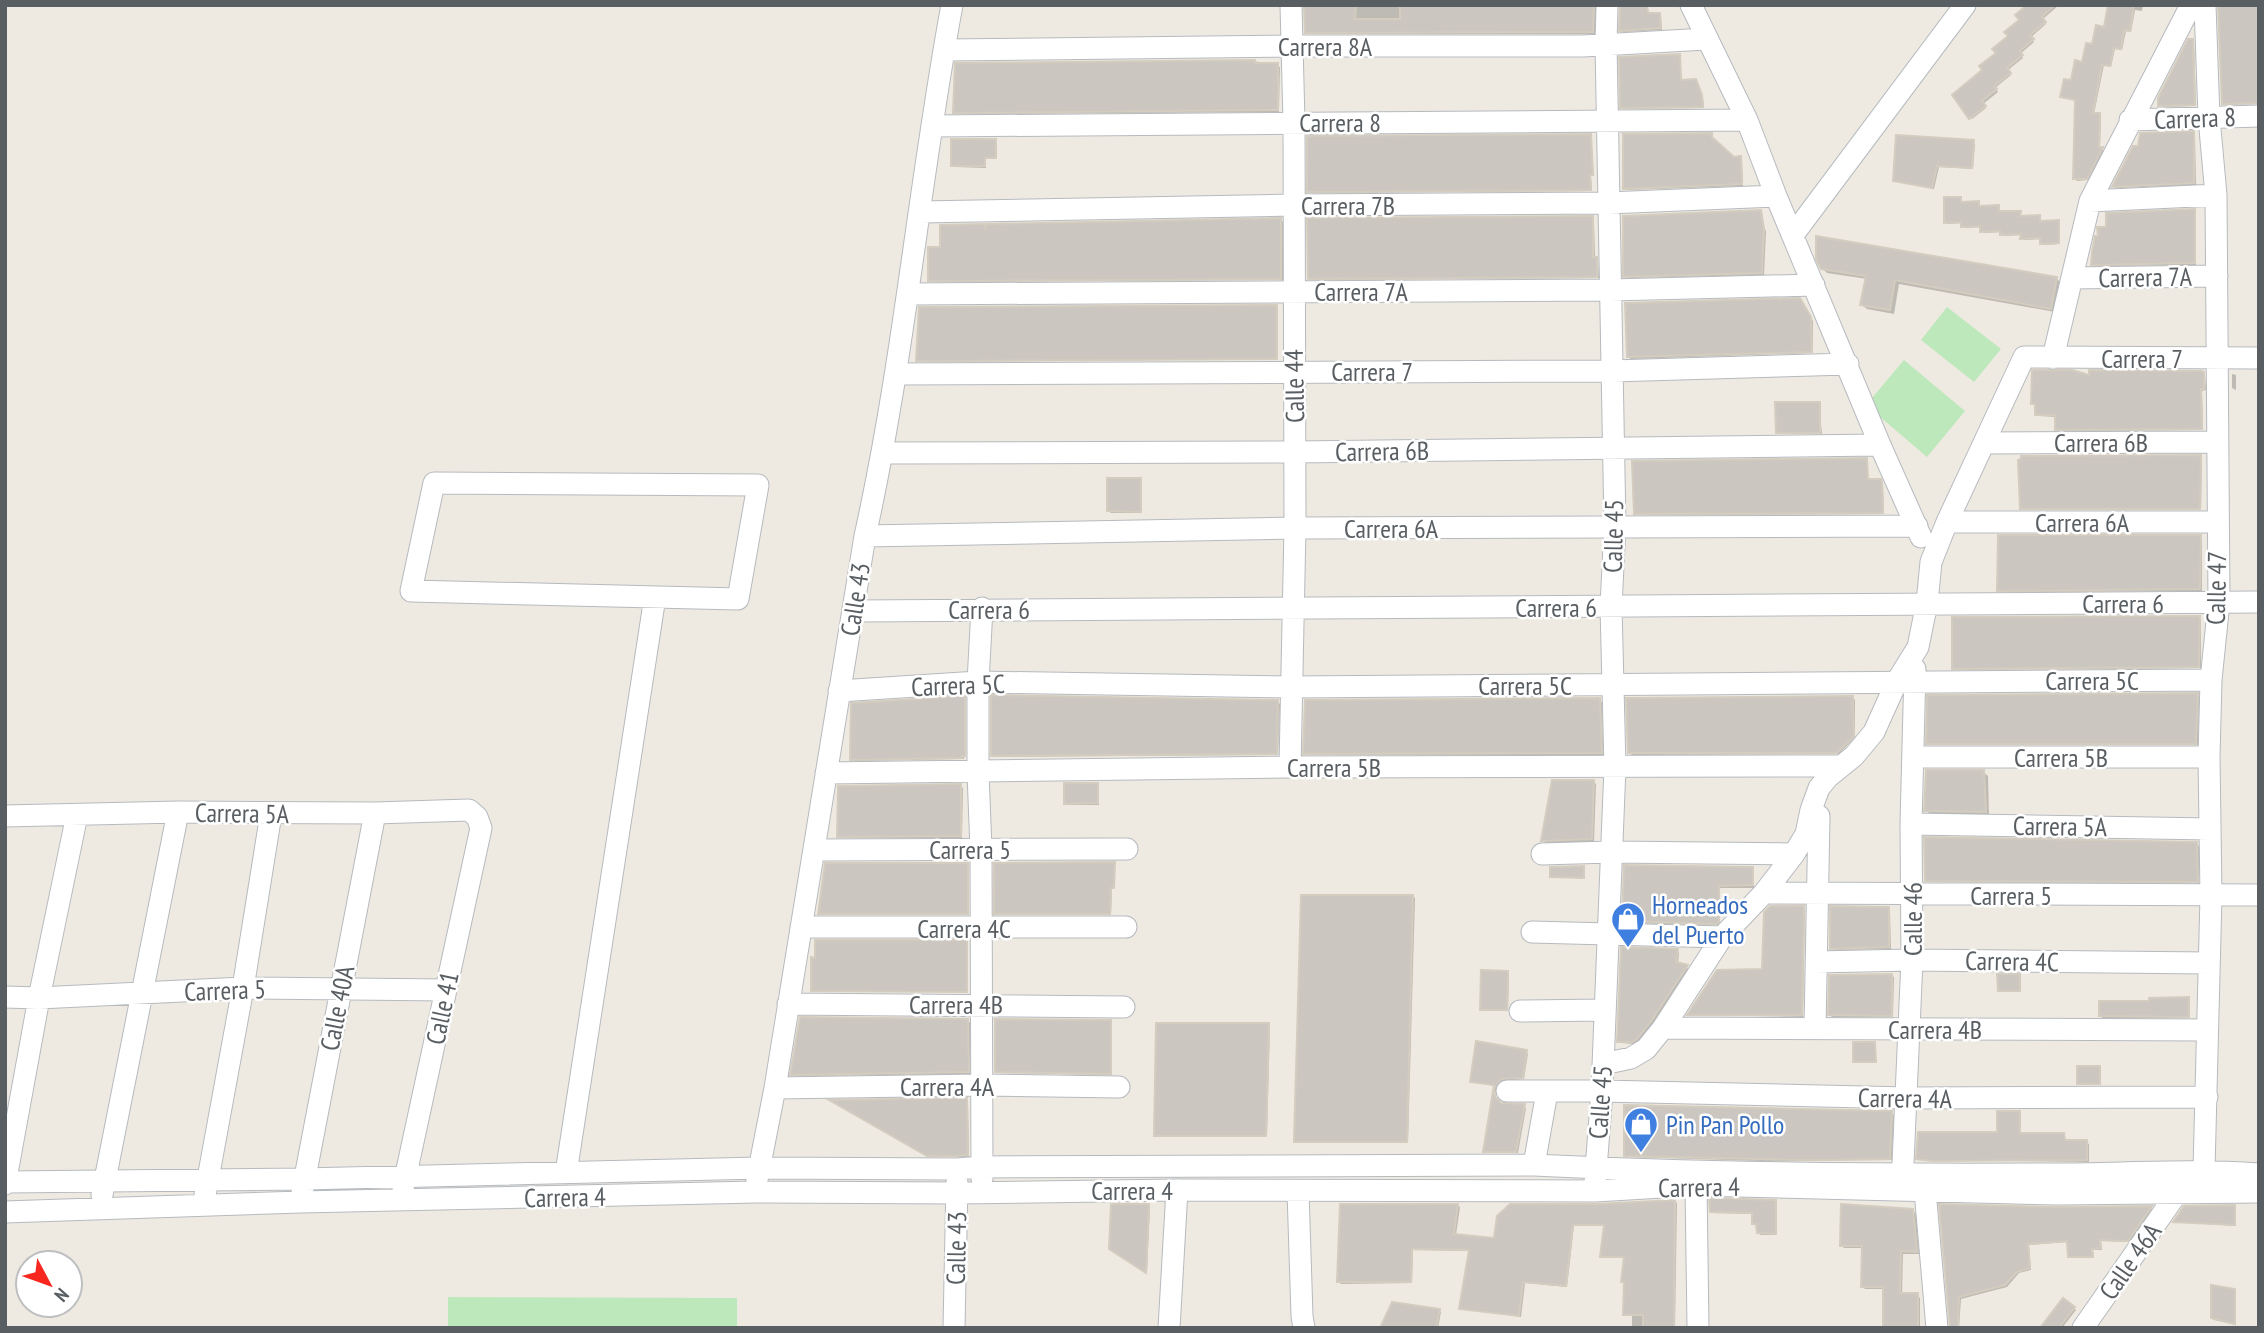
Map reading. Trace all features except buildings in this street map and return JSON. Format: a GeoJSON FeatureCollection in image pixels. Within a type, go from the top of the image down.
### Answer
{"type":"FeatureCollection","features":[{"type":"Feature","properties":{"kind":"street","name":"Calle 43"},"geometry":{"type":"LineString","coordinates":[[756,1192],[865,536],[884,453],[952,5]]}},
{"type":"Feature","properties":{"kind":"street","name":"Calle 44"},"geometry":{"type":"LineString","coordinates":[[1290,767],[1295,528],[1294,122],[1291,5]]}},
{"type":"Feature","properties":{"kind":"street","name":"Calle 45"},"geometry":{"type":"LineString","coordinates":[[1595,1191],[1602,1091],[1615,767],[1611,606],[1615,526],[1607,5]]}},
{"type":"Feature","properties":{"kind":"street"},"geometry":{"type":"LineString","coordinates":[[1691,5],[1747,120],[1776,196],[1931,562]]}},
{"type":"Feature","properties":{"kind":"street"},"geometry":{"type":"LineString","coordinates":[[1793,235],[1965,5]]}},
{"type":"Feature","properties":{"kind":"street"},"geometry":{"type":"LineString","coordinates":[[2053,358],[2090,201],[2191,5]]}},
{"type":"Feature","properties":{"kind":"street","name":"Calle 47"},"geometry":{"type":"LineString","coordinates":[[2204,1170],[2211,896],[2211,680],[2219,602],[2216,195],[2205,5]]}},
{"type":"Feature","properties":{"kind":"street","name":"Carrera 8A"},"geometry":{"type":"LineString","coordinates":[[944,50],[1583,46],[1706,39]]}},
{"type":"Feature","properties":{"kind":"street","name":"Carrera 8"},"geometry":{"type":"LineString","coordinates":[[2130,120],[2259,116]]}},
{"type":"Feature","properties":{"kind":"street","name":"Carrera 8"},"geometry":{"type":"LineString","coordinates":[[933,126],[1747,120]]}},
{"type":"Feature","properties":{"kind":"street"},"geometry":{"type":"LineString","coordinates":[[2090,201],[2216,195]]}},
{"type":"Feature","properties":{"kind":"street","name":"Carrera 7B"},"geometry":{"type":"LineString","coordinates":[[920,212],[1293,205],[1608,203],[1776,196]]}},
{"type":"Feature","properties":{"kind":"street","name":"Carrera 7A"},"geometry":{"type":"LineString","coordinates":[[2073,278],[2217,276]]}},
{"type":"Feature","properties":{"kind":"street","name":"Carrera 7A"},"geometry":{"type":"LineString","coordinates":[[908,294],[1611,290],[1814,285]]}},
{"type":"Feature","properties":{"kind":"street","name":"Carrera 7"},"geometry":{"type":"LineString","coordinates":[[1985,443],[2025,357],[2259,358]]}},
{"type":"Feature","properties":{"kind":"street","name":"Carrera 7"},"geometry":{"type":"LineString","coordinates":[[897,374],[1612,372],[1848,364]]}},
{"type":"Feature","properties":{"kind":"street","name":"Carrera 6B"},"geometry":{"type":"LineString","coordinates":[[1985,443],[2217,442]]}},
{"type":"Feature","properties":{"kind":"street"},"geometry":{"type":"LineString","coordinates":[[1603,1063],[1631,1058],[1646,1049],[1723,937],[1764,893],[1794,854],[1806,834],[1819,788],[1854,756],[1874,732],[1905,681],[1918,647],[1927,603],[1931,562],[1985,443]]}},
{"type":"Feature","properties":{"kind":"street","name":"Carrera 6B"},"geometry":{"type":"LineString","coordinates":[[884,453],[1295,452],[1880,444]]}},
{"type":"Feature","properties":{"kind":"street"},"geometry":{"type":"LineString","coordinates":[[434,483],[758,485],[738,599],[655,597],[411,591],[434,483]]}},
{"type":"Feature","properties":{"kind":"street","name":"Carrera 6A"},"geometry":{"type":"LineString","coordinates":[[1947,523],[2217,522]]}},
{"type":"Feature","properties":{"kind":"street","name":"Carrera 6A"},"geometry":{"type":"LineString","coordinates":[[865,536],[1295,528],[1917,526]]}},
{"type":"Feature","properties":{"kind":"street"},"geometry":{"type":"LineString","coordinates":[[566,1173],[655,597]]}},
{"type":"Feature","properties":{"kind":"street","name":"Carrera 6"},"geometry":{"type":"LineString","coordinates":[[853,611],[982,608],[2259,602]]}},
{"type":"Feature","properties":{"kind":"street","name":"Calle 43"},"geometry":{"type":"LineString","coordinates":[[982,608],[978,682],[982,1191]]}},
{"type":"Feature","properties":{"kind":"street","name":"Carrera 5C"},"geometry":{"type":"LineString","coordinates":[[839,691],[978,682],[1292,687],[2211,680]]}},
{"type":"Feature","properties":{"kind":"street","name":"Calle 46"},"geometry":{"type":"LineString","coordinates":[[1905,681],[1913,757],[1912,960],[1907,1098],[1913,1182],[1937,1328]]}},
{"type":"Feature","properties":{"kind":"street","name":"Carrera 5B"},"geometry":{"type":"LineString","coordinates":[[1913,757],[2209,757]]}},
{"type":"Feature","properties":{"kind":"street","name":"Carrera 5B"},"geometry":{"type":"LineString","coordinates":[[826,773],[1290,767],[1841,766]]}},
{"type":"Feature","properties":{"kind":"street"},"geometry":{"type":"LineString","coordinates":[[1815,1028],[1819,788]]}},
{"type":"Feature","properties":{"kind":"street","name":"Carrera 5A"},"geometry":{"type":"LineString","coordinates":[[5,816],[469,810],[477,817]]}},
{"type":"Feature","properties":{"kind":"street"},"geometry":{"type":"LineString","coordinates":[[99,1208],[178,813]]}},
{"type":"Feature","properties":{"kind":"street","name":"Calle 40A"},"geometry":{"type":"LineString","coordinates":[[301,1202],[375,813]]}},
{"type":"Feature","properties":{"kind":"street"},"geometry":{"type":"LineString","coordinates":[[204,1207],[206,1181],[243,988],[271,814]]}},
{"type":"Feature","properties":{"kind":"street"},"geometry":{"type":"LineString","coordinates":[[5,1183],[39,998],[77,815]]}},
{"type":"Feature","properties":{"kind":"street","name":"Calle 41"},"geometry":{"type":"LineString","coordinates":[[400,1201],[481,828],[477,817]]}},
{"type":"Feature","properties":{"kind":"street","name":"Carrera 5A"},"geometry":{"type":"LineString","coordinates":[[1911,824],[2210,829]]}},
{"type":"Feature","properties":{"kind":"street","name":"Carrera 5"},"geometry":{"type":"LineString","coordinates":[[814,850],[1127,849]]}},
{"type":"Feature","properties":{"kind":"street"},"geometry":{"type":"LineString","coordinates":[[1542,854],[1794,854]]}},
{"type":"Feature","properties":{"kind":"street","name":"Carrera 5"},"geometry":{"type":"LineString","coordinates":[[1764,893],[2259,895]]}},
{"type":"Feature","properties":{"kind":"street","name":"Carrera 4C"},"geometry":{"type":"LineString","coordinates":[[801,927],[1126,928]]}},
{"type":"Feature","properties":{"kind":"street"},"geometry":{"type":"LineString","coordinates":[[1532,932],[1723,937]]}},
{"type":"Feature","properties":{"kind":"street","name":"Carrera 4C"},"geometry":{"type":"LineString","coordinates":[[1815,962],[1912,960],[2209,963]]}},
{"type":"Feature","properties":{"kind":"street","name":"Carrera 5"},"geometry":{"type":"LineString","coordinates":[[5,997],[39,998],[243,988],[446,990]]}},
{"type":"Feature","properties":{"kind":"street","name":"Carrera 4B"},"geometry":{"type":"LineString","coordinates":[[788,1004],[1124,1007]]}},
{"type":"Feature","properties":{"kind":"street"},"geometry":{"type":"LineString","coordinates":[[1520,1011],[1605,1010]]}},
{"type":"Feature","properties":{"kind":"street","name":"Carrera 4B"},"geometry":{"type":"LineString","coordinates":[[1662,1028],[2207,1030]]}},
{"type":"Feature","properties":{"kind":"street","name":"Carrera 4A"},"geometry":{"type":"LineString","coordinates":[[775,1088],[982,1085],[1119,1087]]}},
{"type":"Feature","properties":{"kind":"street","name":"Carrera 4A"},"geometry":{"type":"LineString","coordinates":[[1507,1091],[1907,1098],[2207,1097]]}},
{"type":"Feature","properties":{"kind":"street"},"geometry":{"type":"LineString","coordinates":[[1534,1165],[1547,1092]]}},
{"type":"Feature","properties":{"kind":"street","name":"Carrera 4"},"geometry":{"type":"LineString","coordinates":[[5,1183],[759,1168],[1534,1165],[1913,1182]]}},
{"type":"Feature","properties":{"kind":"street","name":"Calle 43"},"geometry":{"type":"LineString","coordinates":[[954,1328],[957,1169]]}},
{"type":"Feature","properties":{"kind":"street","name":"Carrera 4"},"geometry":{"type":"LineString","coordinates":[[2055,1184],[2204,1170],[2259,1174]]}},
{"type":"Feature","properties":{"kind":"street","name":"Carrera 4"},"geometry":{"type":"LineString","coordinates":[[5,1212],[301,1202],[756,1192],[1595,1191],[1696,1185],[1913,1182],[2055,1184],[2178,1193],[2259,1192]]}},
{"type":"Feature","properties":{"kind":"street"},"geometry":{"type":"LineString","coordinates":[[1696,1185],[1698,1328]]}},
{"type":"Feature","properties":{"kind":"street"},"geometry":{"type":"LineString","coordinates":[[1170,1328],[1177,1190]]}},
{"type":"Feature","properties":{"kind":"street"},"geometry":{"type":"LineString","coordinates":[[1298,1191],[1304,1328]]}},
{"type":"Feature","properties":{"kind":"street","name":"Calle 46A"},"geometry":{"type":"LineString","coordinates":[[2083,1328],[2178,1193]]}},
{"type":"Feature","properties":{"kind":"green space"},"geometry":{"type":"Polygon","coordinates":[[[1947,307],[2001,349],[1974,382],[1921,340],[1947,307]]]}},
{"type":"Feature","properties":{"kind":"green space"},"geometry":{"type":"Polygon","coordinates":[[[1904,360],[1965,411],[1927,457],[1866,405],[1904,360]]]}},
{"type":"Feature","properties":{"kind":"green space"},"geometry":{"type":"Polygon","coordinates":[[[448,1297],[737,1298],[737,1328],[448,1328],[448,1297]]]}},
{"type":"Feature","properties":{"kind":"place","name":"Horneados del Puerto"},"geometry":{"type":"Point","coordinates":[1628,949]}},
{"type":"Feature","properties":{"kind":"place","name":"Pin Pan Pollo"},"geometry":{"type":"Point","coordinates":[1641,1154]}}]}
